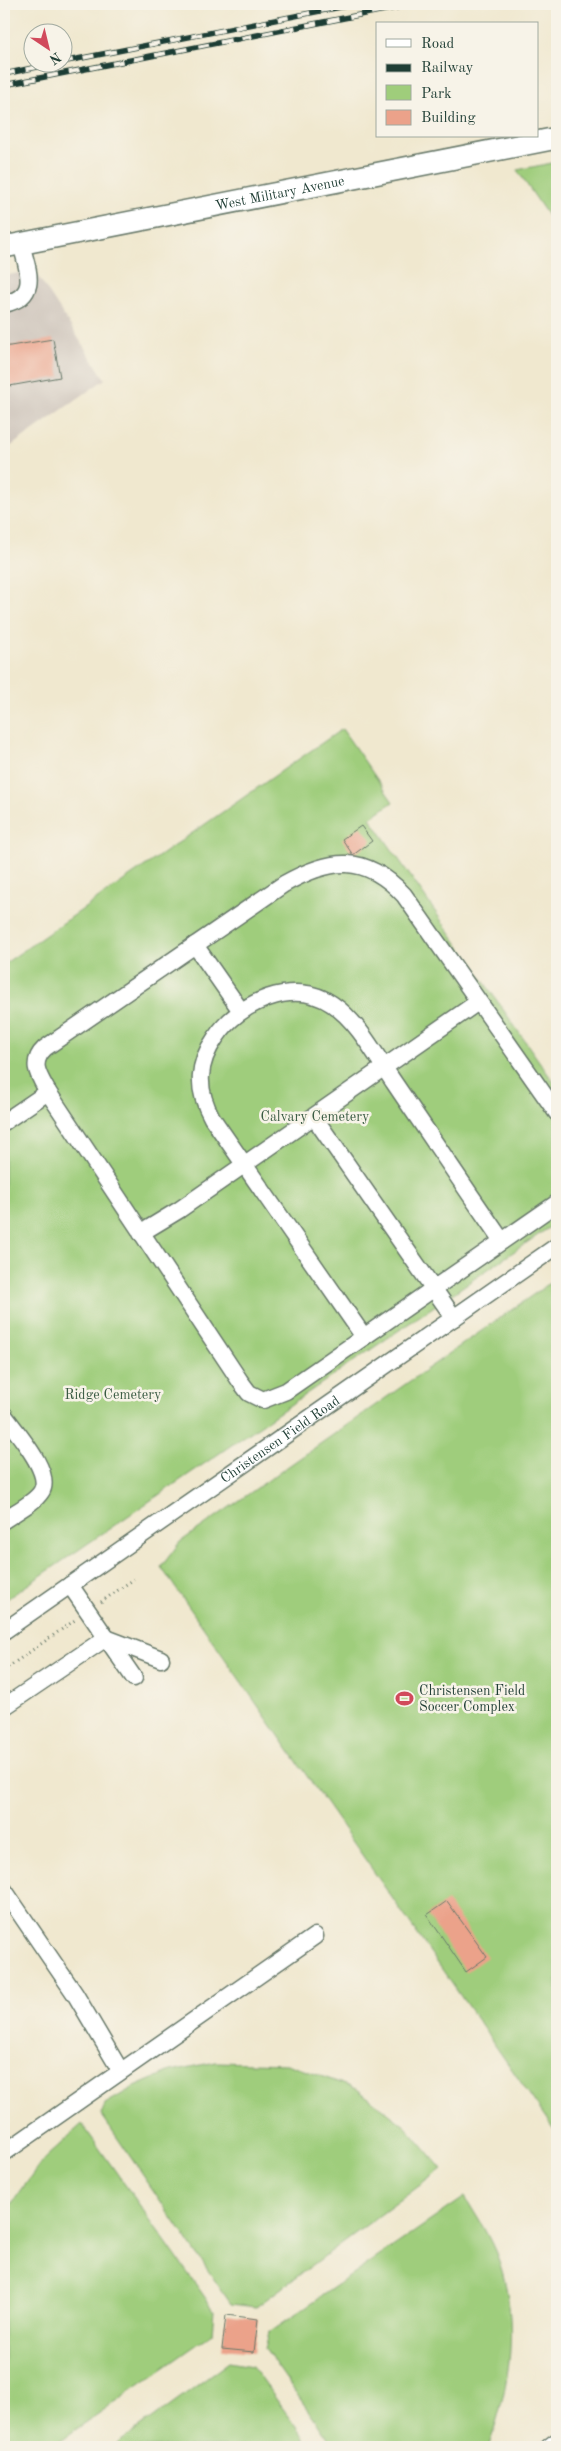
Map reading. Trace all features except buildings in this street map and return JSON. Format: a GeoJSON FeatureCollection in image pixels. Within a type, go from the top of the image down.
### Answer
{"type":"FeatureCollection","features":[{"type":"Feature","properties":{"kind":"main road","name":"West Military Avenue"},"geometry":{"type":"LineString","coordinates":[[13,245],[557,138]]}},
{"type":"Feature","properties":{"kind":"street"},"geometry":{"type":"LineString","coordinates":[[4,304],[16,301],[24,296],[29,285],[29,272],[13,245]]}},
{"type":"Feature","properties":{"kind":"street"},"geometry":{"type":"LineString","coordinates":[[557,1113],[404,895],[380,874],[354,863],[329,864],[298,876],[40,1053],[35,1066],[48,1092],[141,1233],[240,1381],[255,1398],[263,1400],[278,1395],[557,1203]]}},
{"type":"Feature","properties":{"kind":"street"},"geometry":{"type":"LineString","coordinates":[[195,945],[241,1011]]}},
{"type":"Feature","properties":{"kind":"street"},"geometry":{"type":"LineString","coordinates":[[364,1337],[206,1108],[202,1098],[200,1080],[204,1061],[222,1028],[241,1011],[280,994],[301,994],[324,999],[349,1019],[502,1241]]}},
{"type":"Feature","properties":{"kind":"street"},"geometry":{"type":"LineString","coordinates":[[141,1233],[179,1210],[245,1165],[478,1002]]}},
{"type":"Feature","properties":{"kind":"street"},"geometry":{"type":"LineString","coordinates":[[4,1122],[48,1092]]}},
{"type":"Feature","properties":{"kind":"street"},"geometry":{"type":"LineString","coordinates":[[314,1117],[454,1318]]}},
{"type":"Feature","properties":{"kind":"street","name":"Christensen Field Road"},"geometry":{"type":"LineString","coordinates":[[4,1631],[557,1246]]}},
{"type":"Feature","properties":{"kind":"street"},"geometry":{"type":"LineString","coordinates":[[4,1415],[37,1461],[45,1477],[45,1483],[41,1492],[4,1520]]}},
{"type":"Feature","properties":{"kind":"street"},"geometry":{"type":"LineString","coordinates":[[70,1585],[134,1678]]}},
{"type":"Feature","properties":{"kind":"street"},"geometry":{"type":"LineString","coordinates":[[106,1638],[161,1659]]}},
{"type":"Feature","properties":{"kind":"street"},"geometry":{"type":"LineString","coordinates":[[4,1707],[106,1638]]}},
{"type":"Feature","properties":{"kind":"street"},"geometry":{"type":"LineString","coordinates":[[4,1890],[75,1994],[120,2070]]}},
{"type":"Feature","properties":{"kind":"street"},"geometry":{"type":"LineString","coordinates":[[4,2152],[315,1936]]}},
{"type":"Feature","properties":{"kind":"street"},"geometry":{"type":"LineString","coordinates":[[549,2447],[557,2441]]}},
{"type":"Feature","properties":{"kind":"path"},"geometry":{"type":"LineString","coordinates":[[4,1670],[134,1579]]}},
{"type":"Feature","properties":{"kind":"shaded area"},"geometry":{"type":"Polygon","coordinates":[[[34,270],[105,379],[4,451],[4,276],[34,270]]]}},
{"type":"Feature","properties":{"kind":"green space"},"geometry":{"type":"Polygon","coordinates":[[[557,162],[557,229],[517,170],[557,162]]]}},
{"type":"Feature","properties":{"kind":"green space","name":"Calvary Cemetery"},"geometry":{"type":"Polygon","coordinates":[[[342,729],[393,802],[370,818],[557,1087],[557,1222],[4,1601],[4,964],[342,729]]]}},
{"type":"Feature","properties":{"kind":"green space","name":"Christensen Field Soccer Complex"},"geometry":{"type":"Polygon","coordinates":[[[557,1278],[557,2134],[161,1567],[180,1542],[557,1278]]]}},
{"type":"Feature","properties":{"kind":"green space"},"geometry":{"type":"Polygon","coordinates":[[[216,2062],[287,2064],[357,2089],[406,2127],[442,2169],[256,2307],[231,2304],[101,2114],[105,2104],[134,2087],[171,2071],[216,2062]]]}},
{"type":"Feature","properties":{"kind":"green space"},"geometry":{"type":"Polygon","coordinates":[[[82,2124],[214,2310],[212,2334],[51,2447],[17,2447],[4,2430],[4,2214],[44,2159],[82,2124]]]}},
{"type":"Feature","properties":{"kind":"green space"},"geometry":{"type":"Polygon","coordinates":[[[465,2197],[496,2252],[509,2308],[511,2331],[507,2378],[496,2424],[488,2447],[334,2447],[265,2349],[269,2332],[465,2197]]]}},
{"type":"Feature","properties":{"kind":"green space"},"geometry":{"type":"Polygon","coordinates":[[[229,2362],[252,2366],[311,2447],[113,2447],[229,2362]]]}},
{"type":"Feature","properties":{"kind":"railway"},"geometry":{"type":"LineString","coordinates":[[72,60],[356,4]]}},
{"type":"Feature","properties":{"kind":"railway"},"geometry":{"type":"LineString","coordinates":[[4,85],[415,4]]}},
{"type":"Feature","properties":{"kind":"railway"},"geometry":{"type":"LineString","coordinates":[[4,74],[22,70]]}},
{"type":"Feature","properties":{"kind":"place","name":"Christensen Field Soccer Complex"},"geometry":{"type":"Point","coordinates":[405,1698]}},
{"type":"Feature","properties":{"kind":"park label","name":"Ridge Cemetery"},"geometry":{"type":"Point","coordinates":[113,1394]}}]}
